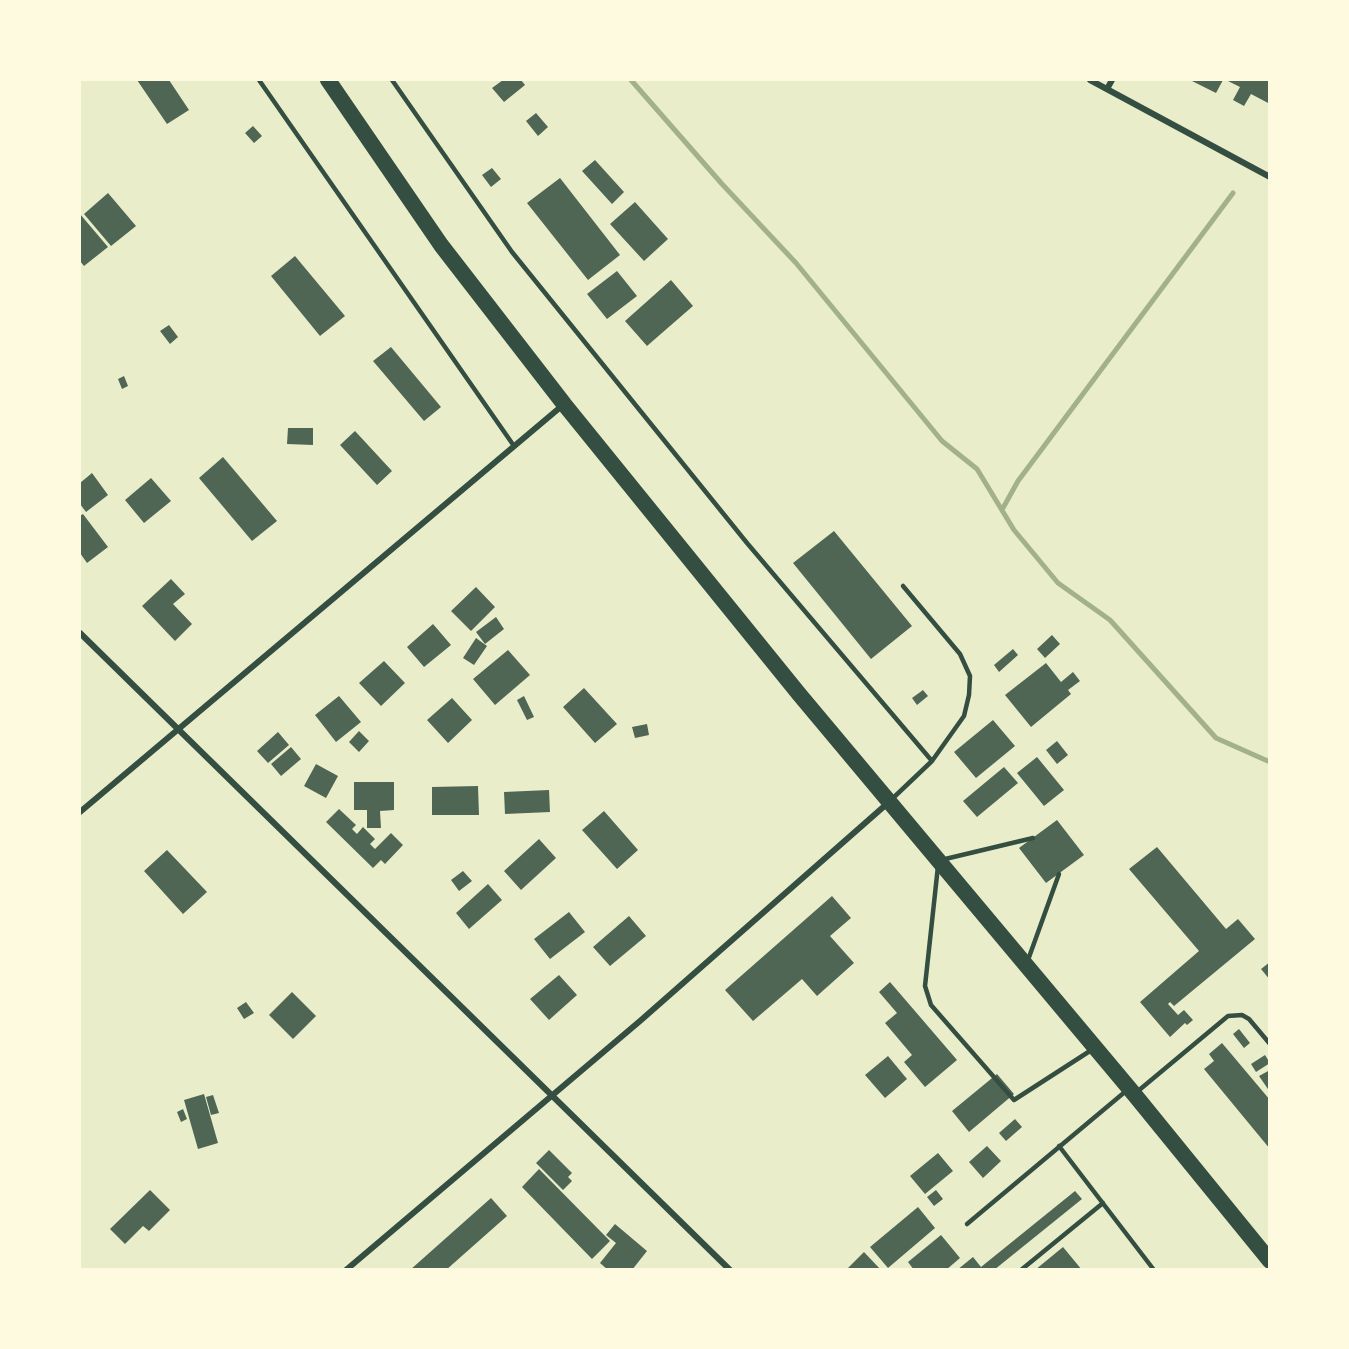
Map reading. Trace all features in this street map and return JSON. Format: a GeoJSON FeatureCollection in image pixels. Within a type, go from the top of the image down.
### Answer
{"type":"FeatureCollection","features":[{"type":"Feature","properties":{"kind":"highway"},"geometry":{"type":"LineString","coordinates":[[328,80],[441,245],[564,404],[889,802],[1132,1091],[1269,1261]]}},
{"type":"Feature","properties":{"kind":"street"},"geometry":{"type":"LineString","coordinates":[[1090,80],[1269,177]]}},
{"type":"Feature","properties":{"kind":"street"},"geometry":{"type":"LineString","coordinates":[[1107,89],[1112,80]]}},
{"type":"Feature","properties":{"kind":"street"},"geometry":{"type":"LineString","coordinates":[[80,812],[564,404]]}},
{"type":"Feature","properties":{"kind":"street"},"geometry":{"type":"LineString","coordinates":[[80,633],[730,1269]]}},
{"type":"Feature","properties":{"kind":"street"},"geometry":{"type":"LineString","coordinates":[[346,1269],[889,802]]}},
{"type":"Feature","properties":{"kind":"lane"},"geometry":{"type":"LineString","coordinates":[[259,80],[514,446]]}},
{"type":"Feature","properties":{"kind":"lane"},"geometry":{"type":"LineString","coordinates":[[392,80],[527,270],[747,543],[932,761]]}},
{"type":"Feature","properties":{"kind":"lane"},"geometry":{"type":"LineString","coordinates":[[889,802],[932,761],[964,716],[969,695],[970,676],[960,654],[903,586]]}},
{"type":"Feature","properties":{"kind":"lane"},"geometry":{"type":"LineString","coordinates":[[1033,838],[938,861],[925,986],[931,1005],[1014,1100],[1095,1047]]}},
{"type":"Feature","properties":{"kind":"lane"},"geometry":{"type":"LineString","coordinates":[[1026,965],[1059,874]]}},
{"type":"Feature","properties":{"kind":"lane"},"geometry":{"type":"LineString","coordinates":[[966,1224],[1059,1146],[1228,1017],[1242,1015],[1249,1019],[1269,1044]]}},
{"type":"Feature","properties":{"kind":"lane"},"geometry":{"type":"LineString","coordinates":[[1059,1146],[1154,1269]]}},
{"type":"Feature","properties":{"kind":"lane"},"geometry":{"type":"LineString","coordinates":[[1021,1269],[1103,1203]]}},
{"type":"Feature","properties":{"kind":"building"},"geometry":{"type":"Polygon","coordinates":[[[137,80],[169,80],[189,110],[167,124],[137,80]]]}},
{"type":"Feature","properties":{"kind":"building"},"geometry":{"type":"Polygon","coordinates":[[[503,80],[521,80],[525,85],[504,102],[492,88],[503,80]]]}},
{"type":"Feature","properties":{"kind":"building"},"geometry":{"type":"Polygon","coordinates":[[[1190,80],[1223,80],[1216,93],[1190,80]]]}},
{"type":"Feature","properties":{"kind":"building"},"geometry":{"type":"Polygon","coordinates":[[[1226,80],[1270,80],[1270,104],[1251,94],[1244,106],[1233,100],[1240,87],[1226,80]]]}},
{"type":"Feature","properties":{"kind":"building"},"geometry":{"type":"Polygon","coordinates":[[[536,113],[548,127],[538,136],[526,121],[536,113]]]}},
{"type":"Feature","properties":{"kind":"building"},"geometry":{"type":"Polygon","coordinates":[[[253,126],[262,136],[254,143],[245,133],[253,126]]]}},
{"type":"Feature","properties":{"kind":"building"},"geometry":{"type":"Polygon","coordinates":[[[595,160],[624,192],[612,204],[582,171],[595,160]]]}},
{"type":"Feature","properties":{"kind":"building"},"geometry":{"type":"Polygon","coordinates":[[[492,168],[501,179],[491,187],[482,175],[492,168]]]}},
{"type":"Feature","properties":{"kind":"building"},"geometry":{"type":"Polygon","coordinates":[[[560,178],[620,255],[588,280],[527,203],[560,178]]]}},
{"type":"Feature","properties":{"kind":"building"},"geometry":{"type":"Polygon","coordinates":[[[108,193],[136,226],[111,246],[84,214],[108,193]]]}},
{"type":"Feature","properties":{"kind":"building"},"geometry":{"type":"Polygon","coordinates":[[[635,202],[668,239],[644,261],[610,224],[635,202]]]}},
{"type":"Feature","properties":{"kind":"building"},"geometry":{"type":"Polygon","coordinates":[[[80,214],[108,247],[84,266],[80,261],[80,214]]]}},
{"type":"Feature","properties":{"kind":"building"},"geometry":{"type":"Polygon","coordinates":[[[295,256],[345,316],[320,336],[271,276],[295,256]]]}},
{"type":"Feature","properties":{"kind":"building"},"geometry":{"type":"Polygon","coordinates":[[[617,271],[637,296],[607,319],[587,294],[617,271]]]}},
{"type":"Feature","properties":{"kind":"building"},"geometry":{"type":"Polygon","coordinates":[[[671,280],[693,306],[647,346],[625,321],[671,280]]]}},
{"type":"Feature","properties":{"kind":"building"},"geometry":{"type":"Polygon","coordinates":[[[169,325],[178,337],[170,344],[160,331],[169,325]]]}},
{"type":"Feature","properties":{"kind":"building"},"geometry":{"type":"Polygon","coordinates":[[[391,347],[441,407],[424,421],[373,361],[391,347]]]}},
{"type":"Feature","properties":{"kind":"building"},"geometry":{"type":"Polygon","coordinates":[[[124,376],[128,386],[122,389],[118,379],[124,376]]]}},
{"type":"Feature","properties":{"kind":"building"},"geometry":{"type":"Polygon","coordinates":[[[288,428],[313,428],[313,445],[287,444],[288,428]]]}},
{"type":"Feature","properties":{"kind":"building"},"geometry":{"type":"Polygon","coordinates":[[[355,431],[392,471],[377,485],[340,445],[355,431]]]}},
{"type":"Feature","properties":{"kind":"building"},"geometry":{"type":"Polygon","coordinates":[[[223,457],[277,521],[252,541],[199,478],[223,457]]]}},
{"type":"Feature","properties":{"kind":"building"},"geometry":{"type":"Polygon","coordinates":[[[92,473],[108,495],[86,512],[80,504],[80,483],[92,473]]]}},
{"type":"Feature","properties":{"kind":"building"},"geometry":{"type":"Polygon","coordinates":[[[151,478],[171,501],[144,523],[125,500],[151,478]]]}},
{"type":"Feature","properties":{"kind":"building"},"geometry":{"type":"Polygon","coordinates":[[[83,514],[108,547],[87,563],[80,553],[80,516],[83,514]]]}},
{"type":"Feature","properties":{"kind":"building"},"geometry":{"type":"Polygon","coordinates":[[[834,531],[912,626],[871,659],[793,563],[834,531]]]}},
{"type":"Feature","properties":{"kind":"building"},"geometry":{"type":"Polygon","coordinates":[[[171,579],[185,594],[173,604],[192,624],[175,641],[142,606],[171,579]]]}},
{"type":"Feature","properties":{"kind":"building"},"geometry":{"type":"Polygon","coordinates":[[[476,587],[495,607],[471,631],[451,611],[476,587]]]}},
{"type":"Feature","properties":{"kind":"building"},"geometry":{"type":"Polygon","coordinates":[[[496,617],[504,629],[485,644],[476,632],[496,617]]]}},
{"type":"Feature","properties":{"kind":"building"},"geometry":{"type":"Polygon","coordinates":[[[433,624],[451,645],[424,667],[407,647],[433,624]]]}},
{"type":"Feature","properties":{"kind":"building"},"geometry":{"type":"Polygon","coordinates":[[[1052,635],[1060,644],[1045,658],[1037,649],[1052,635]]]}},
{"type":"Feature","properties":{"kind":"building"},"geometry":{"type":"Polygon","coordinates":[[[476,638],[487,646],[474,665],[463,658],[476,638]]]}},
{"type":"Feature","properties":{"kind":"building"},"geometry":{"type":"Polygon","coordinates":[[[1013,649],[1018,655],[999,672],[994,665],[1013,649]]]}},
{"type":"Feature","properties":{"kind":"building"},"geometry":{"type":"Polygon","coordinates":[[[508,650],[530,675],[495,705],[473,679],[508,650]]]}},
{"type":"Feature","properties":{"kind":"building"},"geometry":{"type":"Polygon","coordinates":[[[384,661],[405,683],[381,706],[359,683],[384,661]]]}},
{"type":"Feature","properties":{"kind":"building"},"geometry":{"type":"Polygon","coordinates":[[[1046,663],[1061,682],[1073,672],[1080,681],[1068,690],[1071,694],[1031,727],[1005,695],[1046,663]]]}},
{"type":"Feature","properties":{"kind":"building"},"geometry":{"type":"Polygon","coordinates":[[[584,688],[617,724],[595,743],[563,707],[584,688]]]}},
{"type":"Feature","properties":{"kind":"building"},"geometry":{"type":"Polygon","coordinates":[[[923,690],[928,696],[917,705],[912,698],[923,690]]]}},
{"type":"Feature","properties":{"kind":"building"},"geometry":{"type":"Polygon","coordinates":[[[339,696],[361,722],[336,742],[315,715],[339,696]]]}},
{"type":"Feature","properties":{"kind":"building"},"geometry":{"type":"Polygon","coordinates":[[[524,696],[534,717],[527,720],[517,700],[524,696]]]}},
{"type":"Feature","properties":{"kind":"building"},"geometry":{"type":"Polygon","coordinates":[[[452,698],[472,720],[448,743],[427,720],[452,698]]]}},
{"type":"Feature","properties":{"kind":"building"},"geometry":{"type":"Polygon","coordinates":[[[993,720],[1015,746],[976,778],[954,752],[993,720]]]}},
{"type":"Feature","properties":{"kind":"building"},"geometry":{"type":"Polygon","coordinates":[[[647,724],[649,735],[635,738],[632,727],[647,724]]]}},
{"type":"Feature","properties":{"kind":"building"},"geometry":{"type":"Polygon","coordinates":[[[359,731],[369,741],[359,752],[349,742],[359,731]]]}},
{"type":"Feature","properties":{"kind":"building"},"geometry":{"type":"Polygon","coordinates":[[[278,732],[289,745],[268,763],[257,751],[278,732]]]}},
{"type":"Feature","properties":{"kind":"building"},"geometry":{"type":"Polygon","coordinates":[[[1057,741],[1068,755],[1057,764],[1046,750],[1057,741]]]}},
{"type":"Feature","properties":{"kind":"building"},"geometry":{"type":"Polygon","coordinates":[[[291,747],[301,759],[281,776],[271,764],[291,747]]]}},
{"type":"Feature","properties":{"kind":"building"},"geometry":{"type":"Polygon","coordinates":[[[1037,757],[1064,790],[1044,806],[1017,773],[1037,757]]]}},
{"type":"Feature","properties":{"kind":"building"},"geometry":{"type":"Polygon","coordinates":[[[316,764],[338,776],[326,798],[304,786],[316,764]]]}},
{"type":"Feature","properties":{"kind":"building"},"geometry":{"type":"Polygon","coordinates":[[[1004,767],[1018,783],[977,817],[963,801],[1004,767]]]}},
{"type":"Feature","properties":{"kind":"building"},"geometry":{"type":"Polygon","coordinates":[[[354,782],[394,782],[394,810],[380,811],[381,828],[367,828],[367,810],[354,810],[354,782]]]}},
{"type":"Feature","properties":{"kind":"building"},"geometry":{"type":"Polygon","coordinates":[[[478,786],[479,815],[432,815],[432,787],[478,786]]]}},
{"type":"Feature","properties":{"kind":"building"},"geometry":{"type":"Polygon","coordinates":[[[549,790],[550,812],[505,814],[504,792],[549,790]]]}},
{"type":"Feature","properties":{"kind":"building"},"geometry":{"type":"Polygon","coordinates":[[[339,809],[356,825],[352,829],[357,834],[363,827],[375,839],[370,844],[375,849],[391,833],[403,845],[385,864],[381,860],[373,868],[326,822],[339,809]]]}},
{"type":"Feature","properties":{"kind":"building"},"geometry":{"type":"Polygon","coordinates":[[[604,811],[638,850],[617,869],[582,830],[604,811]]]}},
{"type":"Feature","properties":{"kind":"building"},"geometry":{"type":"Polygon","coordinates":[[[1057,820],[1084,855],[1046,883],[1019,848],[1057,820]]]}},
{"type":"Feature","properties":{"kind":"building"},"geometry":{"type":"Polygon","coordinates":[[[539,839],[556,858],[521,890],[504,871],[539,839]]]}},
{"type":"Feature","properties":{"kind":"building"},"geometry":{"type":"Polygon","coordinates":[[[1157,847],[1226,929],[1238,919],[1255,939],[1174,1006],[1170,1002],[1168,1004],[1178,1015],[1184,1010],[1193,1020],[1187,1025],[1185,1023],[1170,1037],[1140,1002],[1199,951],[1129,869],[1157,847]]]}},
{"type":"Feature","properties":{"kind":"building"},"geometry":{"type":"Polygon","coordinates":[[[167,850],[207,892],[183,914],[144,871],[167,850]]]}},
{"type":"Feature","properties":{"kind":"building"},"geometry":{"type":"Polygon","coordinates":[[[463,871],[472,881],[459,891],[451,880],[463,871]]]}},
{"type":"Feature","properties":{"kind":"building"},"geometry":{"type":"Polygon","coordinates":[[[488,884],[502,900],[469,929],[456,913],[488,884]]]}},
{"type":"Feature","properties":{"kind":"building"},"geometry":{"type":"Polygon","coordinates":[[[832,896],[851,918],[830,936],[854,963],[817,996],[802,979],[753,1021],[725,990],[832,896]]]}},
{"type":"Feature","properties":{"kind":"building"},"geometry":{"type":"Polygon","coordinates":[[[569,912],[585,932],[550,959],[534,939],[569,912]]]}},
{"type":"Feature","properties":{"kind":"building"},"geometry":{"type":"Polygon","coordinates":[[[629,916],[646,936],[610,966],[593,947],[629,916]]]}},
{"type":"Feature","properties":{"kind":"building"},"geometry":{"type":"Polygon","coordinates":[[[1270,962],[1270,980],[1261,969],[1270,962]]]}},
{"type":"Feature","properties":{"kind":"building"},"geometry":{"type":"Polygon","coordinates":[[[559,975],[577,995],[549,1020],[530,999],[559,975]]]}},
{"type":"Feature","properties":{"kind":"building"},"geometry":{"type":"Polygon","coordinates":[[[890,982],[957,1060],[925,1087],[904,1062],[912,1055],[885,1023],[897,1013],[879,992],[890,982]]]}},
{"type":"Feature","properties":{"kind":"building"},"geometry":{"type":"Polygon","coordinates":[[[292,992],[316,1016],[293,1039],[269,1015],[292,992]]]}},
{"type":"Feature","properties":{"kind":"building"},"geometry":{"type":"Polygon","coordinates":[[[246,1002],[254,1013],[244,1019],[237,1008],[246,1002]]]}},
{"type":"Feature","properties":{"kind":"building"},"geometry":{"type":"Polygon","coordinates":[[[1239,1029],[1250,1043],[1244,1048],[1233,1034],[1239,1029]]]}},
{"type":"Feature","properties":{"kind":"building"},"geometry":{"type":"Polygon","coordinates":[[[1222,1043],[1270,1100],[1270,1149],[1204,1069],[1214,1061],[1209,1054],[1222,1043]]]}},
{"type":"Feature","properties":{"kind":"building"},"geometry":{"type":"Polygon","coordinates":[[[1265,1055],[1270,1063],[1256,1072],[1251,1064],[1265,1055]]]}},
{"type":"Feature","properties":{"kind":"building"},"geometry":{"type":"Polygon","coordinates":[[[888,1056],[907,1079],[885,1098],[865,1075],[888,1056]]]}},
{"type":"Feature","properties":{"kind":"building"},"geometry":{"type":"Polygon","coordinates":[[[1270,1070],[1270,1092],[1259,1076],[1270,1070]]]}},
{"type":"Feature","properties":{"kind":"building"},"geometry":{"type":"Polygon","coordinates":[[[997,1074],[1014,1094],[969,1132],[952,1111],[997,1074]]]}},
{"type":"Feature","properties":{"kind":"building"},"geometry":{"type":"Polygon","coordinates":[[[204,1094],[218,1143],[198,1149],[184,1100],[204,1094]]]}},
{"type":"Feature","properties":{"kind":"building"},"geometry":{"type":"Polygon","coordinates":[[[213,1095],[219,1113],[211,1115],[206,1097],[213,1095]]]}},
{"type":"Feature","properties":{"kind":"building"},"geometry":{"type":"Polygon","coordinates":[[[183,1109],[187,1119],[181,1122],[177,1112],[183,1109]]]}},
{"type":"Feature","properties":{"kind":"building"},"geometry":{"type":"Polygon","coordinates":[[[1015,1119],[1022,1127],[1006,1141],[999,1133],[1015,1119]]]}},
{"type":"Feature","properties":{"kind":"building"},"geometry":{"type":"Polygon","coordinates":[[[987,1146],[1001,1161],[983,1178],[969,1162],[987,1146]]]}},
{"type":"Feature","properties":{"kind":"building"},"geometry":{"type":"Polygon","coordinates":[[[549,1150],[572,1173],[568,1177],[572,1181],[563,1190],[536,1163],[549,1150]]]}},
{"type":"Feature","properties":{"kind":"building"},"geometry":{"type":"Polygon","coordinates":[[[938,1153],[953,1171],[925,1194],[910,1176],[938,1153]]]}},
{"type":"Feature","properties":{"kind":"building"},"geometry":{"type":"Polygon","coordinates":[[[539,1169],[610,1241],[592,1259],[522,1187],[539,1169]]]}},
{"type":"Feature","properties":{"kind":"building"},"geometry":{"type":"Polygon","coordinates":[[[150,1190],[170,1210],[149,1231],[143,1226],[125,1244],[110,1229],[150,1190]]]}},
{"type":"Feature","properties":{"kind":"building"},"geometry":{"type":"Polygon","coordinates":[[[936,1190],[943,1199],[934,1206],[927,1197],[936,1190]]]}},
{"type":"Feature","properties":{"kind":"building"},"geometry":{"type":"Polygon","coordinates":[[[1075,1191],[1082,1199],[994,1270],[957,1270],[973,1257],[981,1267],[1075,1191]]]}},
{"type":"Feature","properties":{"kind":"building"},"geometry":{"type":"Polygon","coordinates":[[[491,1198],[507,1216],[446,1270],[410,1270],[491,1198]]]}},
{"type":"Feature","properties":{"kind":"building"},"geometry":{"type":"Polygon","coordinates":[[[918,1207],[935,1228],[888,1268],[870,1247],[918,1207]]]}},
{"type":"Feature","properties":{"kind":"building"},"geometry":{"type":"Polygon","coordinates":[[[615,1224],[647,1251],[632,1270],[608,1270],[600,1263],[616,1243],[606,1235],[615,1224]]]}},
{"type":"Feature","properties":{"kind":"building"},"geometry":{"type":"Polygon","coordinates":[[[941,1235],[960,1258],[946,1270],[914,1270],[908,1262],[941,1235]]]}},
{"type":"Feature","properties":{"kind":"building"},"geometry":{"type":"Polygon","coordinates":[[[1063,1247],[1082,1270],[1035,1270],[1063,1247]]]}},
{"type":"Feature","properties":{"kind":"building"},"geometry":{"type":"Polygon","coordinates":[[[864,1252],[881,1270],[846,1270],[864,1252]]]}},
{"type":"Feature","properties":{"kind":"waterway"},"geometry":{"type":"LineString","coordinates":[[631,80],[722,184],[796,263],[942,441],[977,469],[1014,530],[1058,583],[1110,620],[1216,738],[1270,762]]}},
{"type":"Feature","properties":{"kind":"waterway"},"geometry":{"type":"LineString","coordinates":[[1003,508],[1018,481],[1233,193]]}}]}
